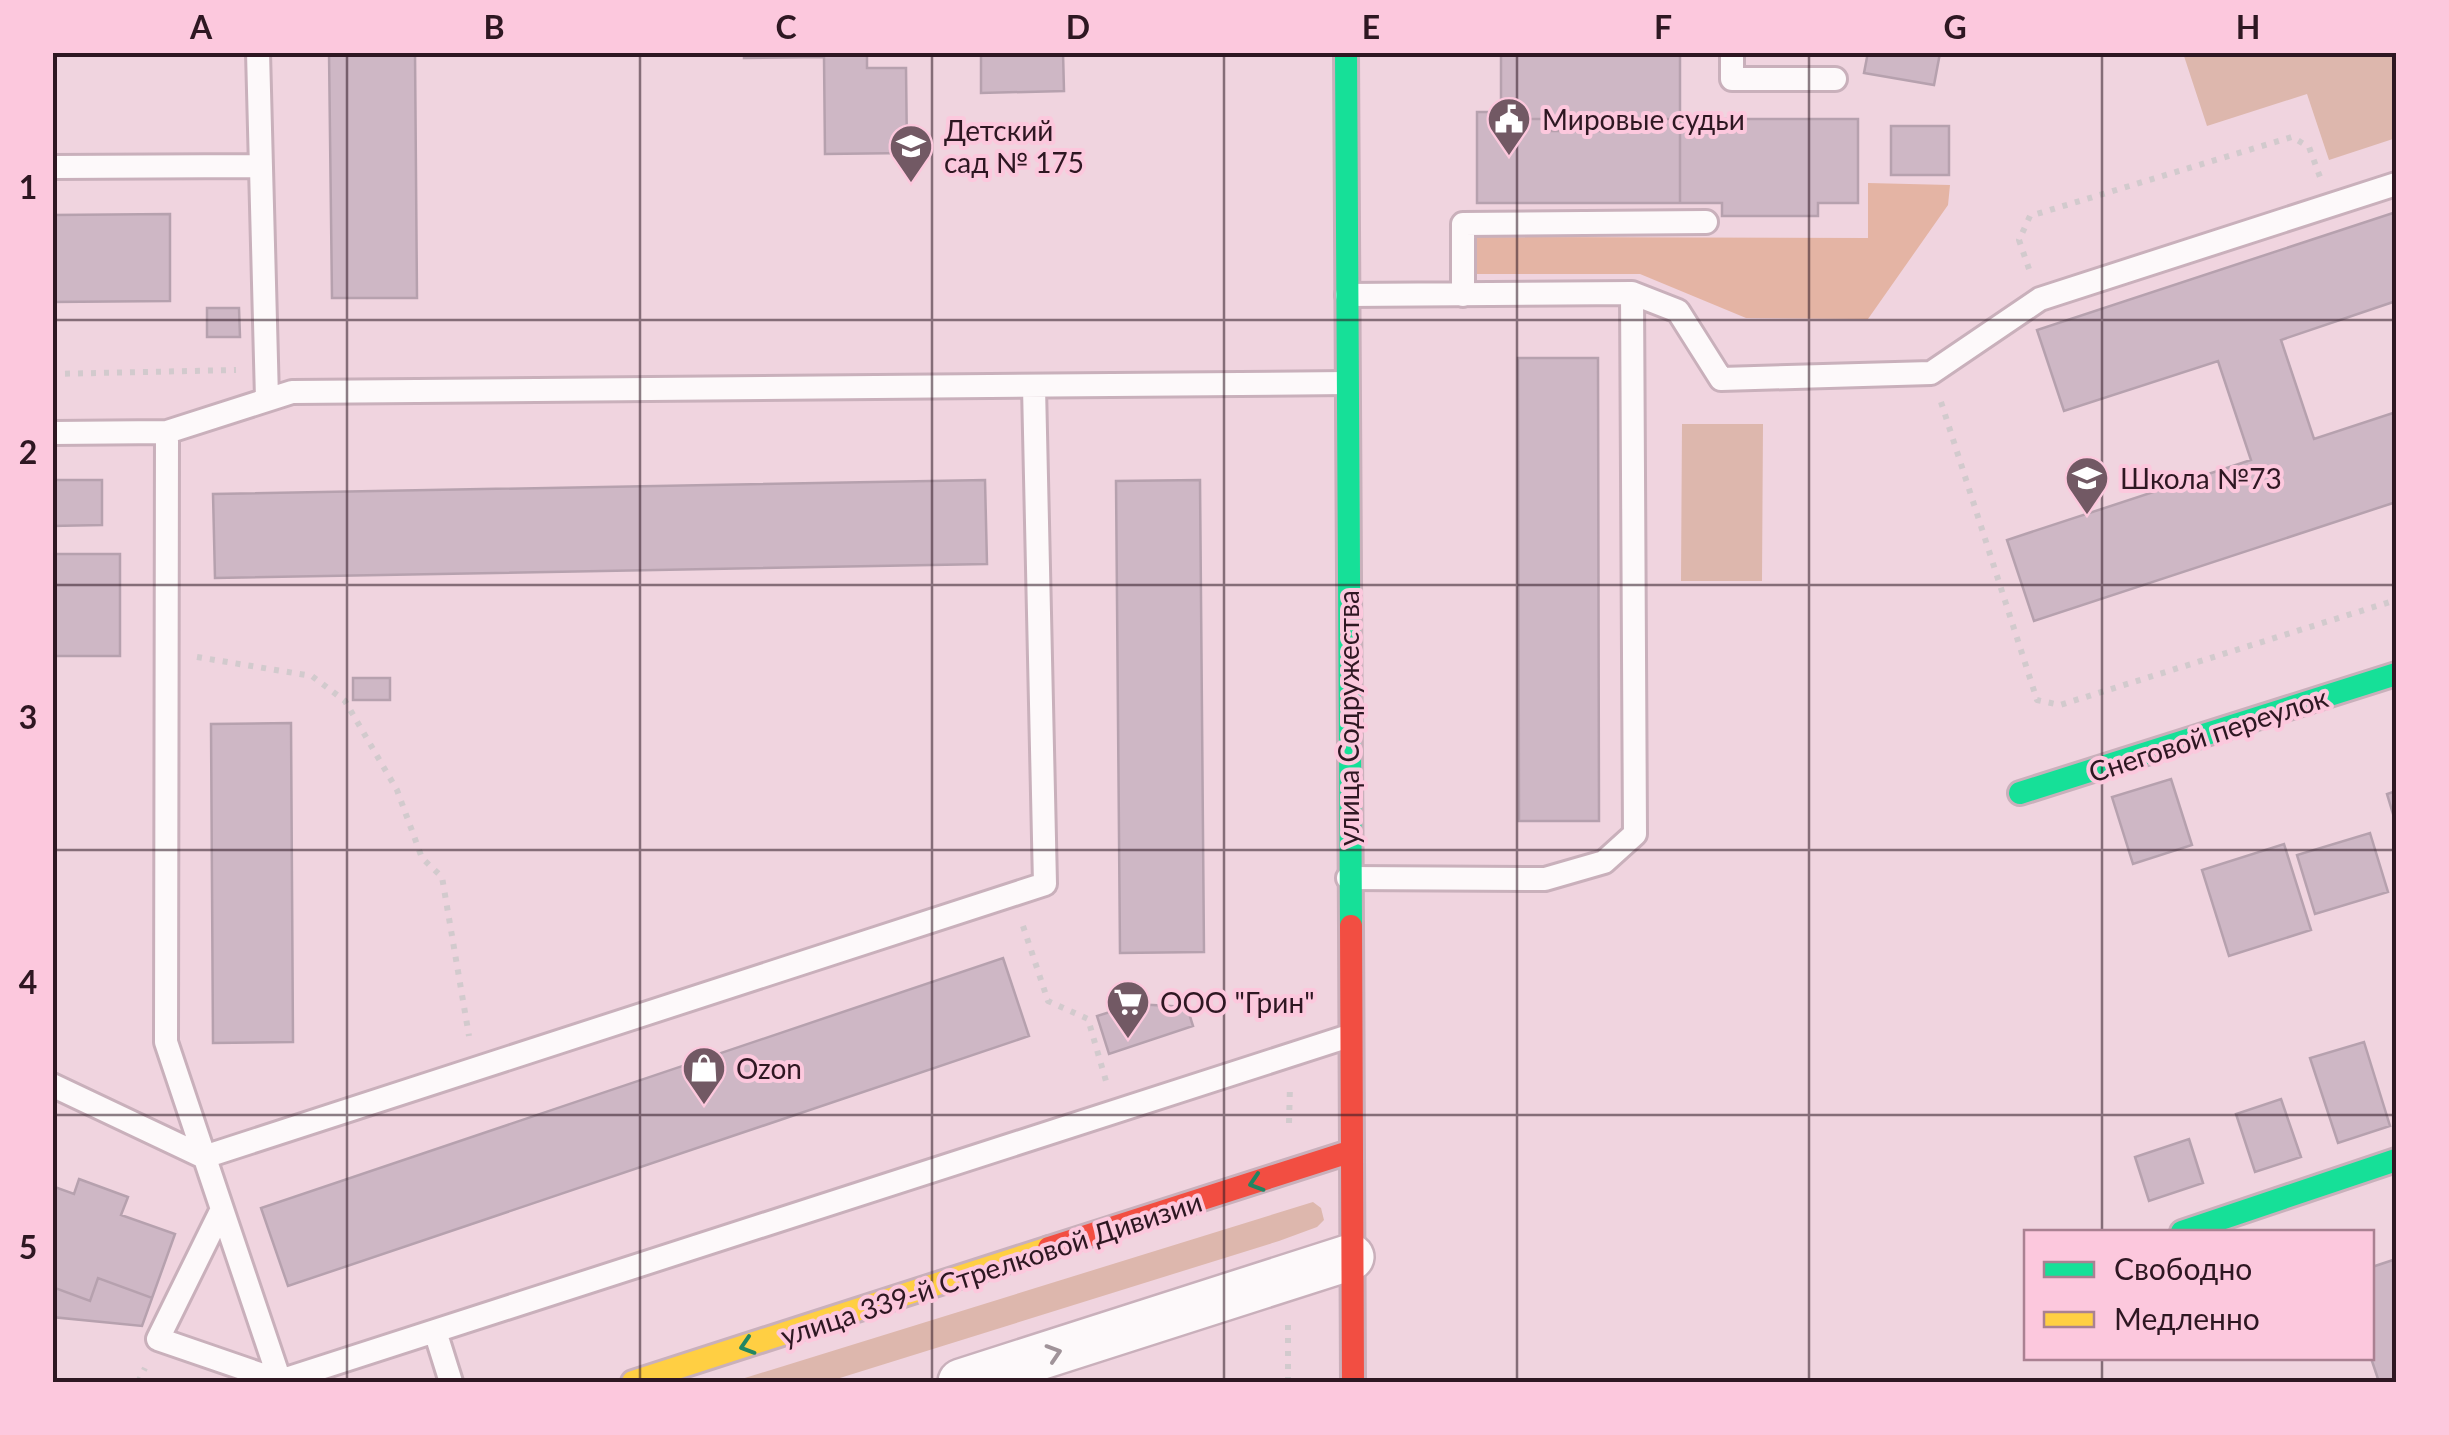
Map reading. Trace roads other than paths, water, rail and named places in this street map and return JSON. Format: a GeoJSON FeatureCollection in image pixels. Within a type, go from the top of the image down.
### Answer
{"type":"FeatureCollection","features":[{"type":"Feature","properties":{"kind":"street","name":"улица Содружества"},"geometry":{"type":"LineString","coordinates":[[1346,52],[1352,1382]]}},
{"type":"Feature","properties":{"kind":"street","name":"Снеговой переулок"},"geometry":{"type":"LineString","coordinates":[[2020,793],[2396,674]]}},
{"type":"Feature","properties":{"kind":"street","name":"улица 339-й Стрелковой Дивизии"},"geometry":{"type":"LineString","coordinates":[[633,1382],[1349,1152]]}},
{"type":"Feature","properties":{"kind":"street"},"geometry":{"type":"LineString","coordinates":[[2188,1230],[2396,1160]]}},
{"type":"Feature","properties":{"kind":"street"},"geometry":{"type":"LineString","coordinates":[[961,1382],[1351,1257]]}},
{"type":"Feature","properties":{"kind":"lane"},"geometry":{"type":"LineString","coordinates":[[258,52],[268,399]]}},
{"type":"Feature","properties":{"kind":"lane"},"geometry":{"type":"LineString","coordinates":[[1732,52],[1732,79],[1835,79]]}},
{"type":"Feature","properties":{"kind":"lane"},"geometry":{"type":"LineString","coordinates":[[52,167],[260,166]]}},
{"type":"Feature","properties":{"kind":"lane"},"geometry":{"type":"LineString","coordinates":[[1347,296],[1632,293],[1678,310],[1721,380],[1931,373],[2040,299],[2396,184]]}},
{"type":"Feature","properties":{"kind":"lane"},"geometry":{"type":"LineString","coordinates":[[1463,295],[1463,224],[1706,222]]}},
{"type":"Feature","properties":{"kind":"lane"},"geometry":{"type":"LineString","coordinates":[[1348,878],[1544,879],[1604,862],[1635,834],[1632,293]]}},
{"type":"Feature","properties":{"kind":"lane"},"geometry":{"type":"LineString","coordinates":[[52,433],[167,432],[292,392],[1347,383]]}},
{"type":"Feature","properties":{"kind":"lane"},"geometry":{"type":"LineString","coordinates":[[52,1084],[204,1157],[1045,884],[1034,388]]}},
{"type":"Feature","properties":{"kind":"lane"},"geometry":{"type":"LineString","coordinates":[[167,432],[166,1042],[280,1381]]}},
{"type":"Feature","properties":{"kind":"lane"},"geometry":{"type":"LineString","coordinates":[[222,1209],[158,1339],[280,1381],[1349,1036]]}},
{"type":"Feature","properties":{"kind":"lane"},"geometry":{"type":"LineString","coordinates":[[435,1331],[451,1382]]}},
{"type":"Feature","properties":{"kind":"place","name":"Мировые судьи"},"geometry":{"type":"Point","coordinates":[1509,157]}},
{"type":"Feature","properties":{"kind":"place","name":"Детский сад № 175"},"geometry":{"type":"Point","coordinates":[911,184]}},
{"type":"Feature","properties":{"kind":"place","name":"Школа №73"},"geometry":{"type":"Point","coordinates":[2087,516]}},
{"type":"Feature","properties":{"kind":"place","name":"ООО \"Грин\""},"geometry":{"type":"Point","coordinates":[1128,1040]}},
{"type":"Feature","properties":{"kind":"place","name":"Ozon"},"geometry":{"type":"Point","coordinates":[704,1106]}}]}
